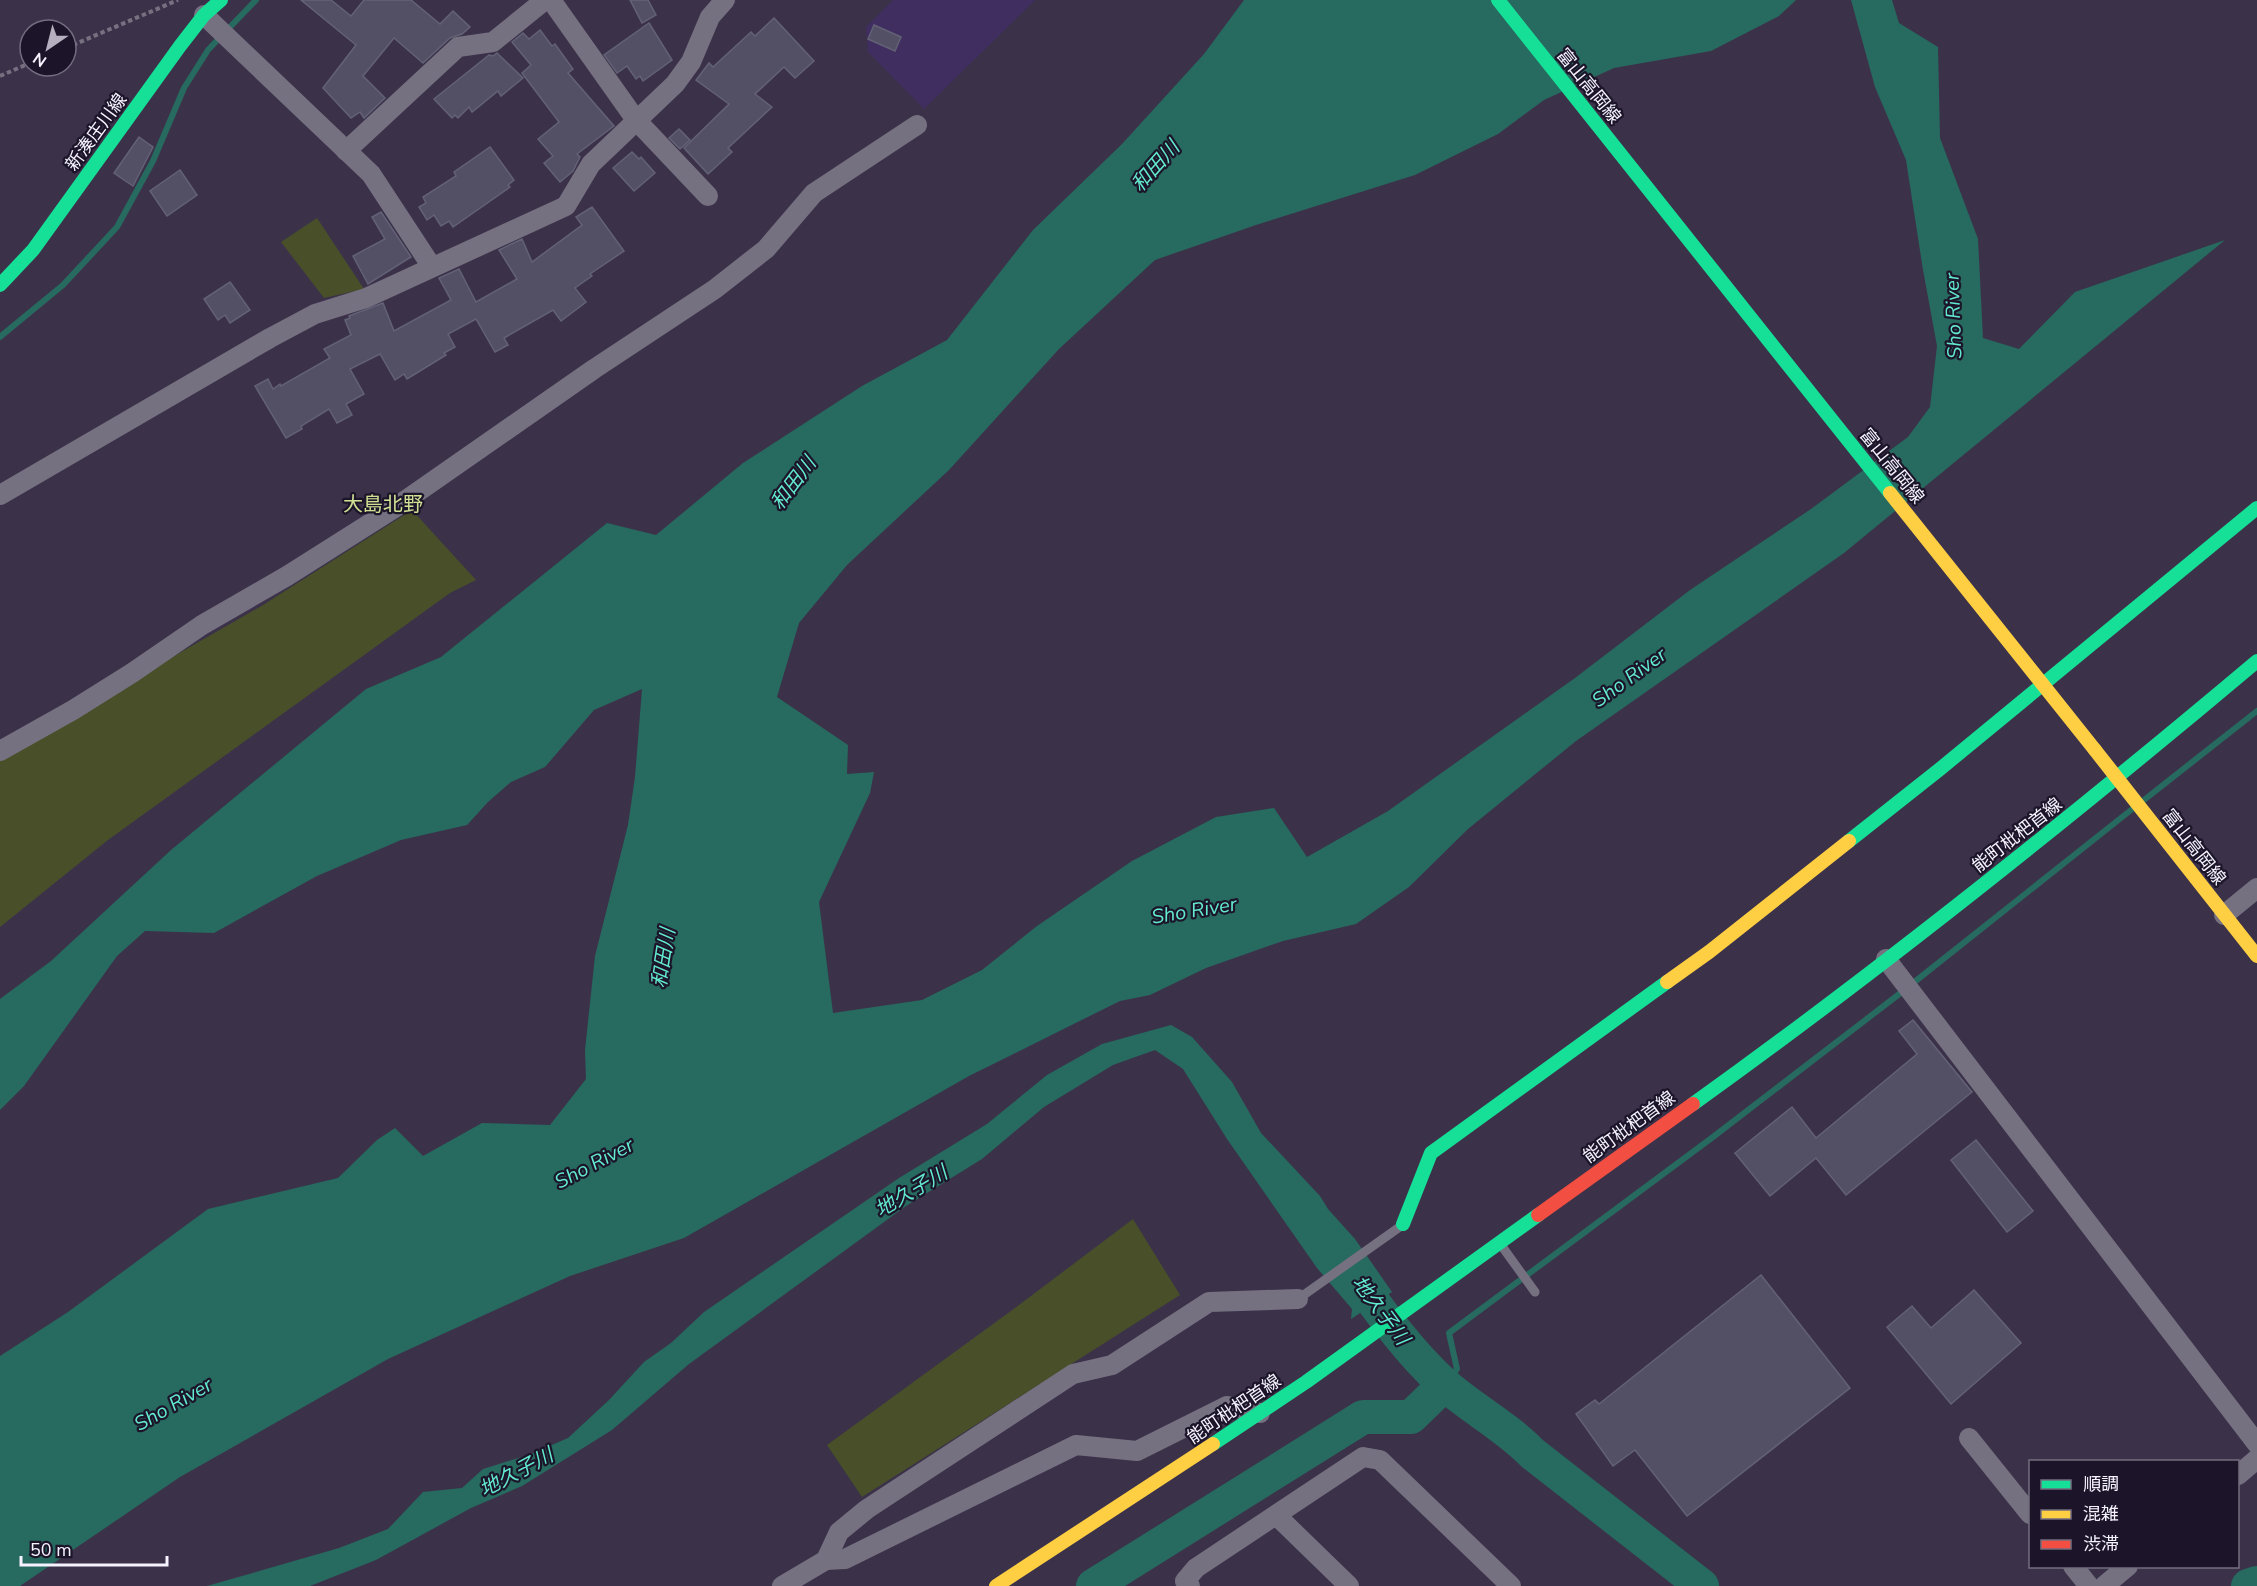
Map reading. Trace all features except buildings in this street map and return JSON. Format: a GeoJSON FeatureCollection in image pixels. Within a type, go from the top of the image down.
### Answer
{"type":"FeatureCollection","features":[{"type":"Feature","properties":{"kind":"main road","name":"新湊庄川線"},"geometry":{"type":"LineString","coordinates":[[0,285],[33,250],[180,46],[199,8],[221,0]]}},
{"type":"Feature","properties":{"kind":"main road","name":"富山高岡線"},"geometry":{"type":"LineString","coordinates":[[1498,0],[2257,956]]}},
{"type":"Feature","properties":{"kind":"main road"},"geometry":{"type":"LineString","coordinates":[[1403,1224],[1431,1153],[1709,952],[1940,769],[2257,508]]}},
{"type":"Feature","properties":{"kind":"main road","name":"能町枇杷首線"},"geometry":{"type":"LineString","coordinates":[[996,1586],[1330,1365],[1790,1034],[2117,779],[2257,661]]}},
{"type":"Feature","properties":{"kind":"street"},"geometry":{"type":"LineString","coordinates":[[346,151],[458,47],[493,42],[545,0]]}},
{"type":"Feature","properties":{"kind":"street"},"geometry":{"type":"LineString","coordinates":[[551,0],[636,120],[708,196]]}},
{"type":"Feature","properties":{"kind":"street"},"geometry":{"type":"LineString","coordinates":[[0,495],[315,314],[366,298],[566,206],[591,164],[675,84],[691,62],[711,17],[725,0]]}},
{"type":"Feature","properties":{"kind":"street"},"geometry":{"type":"LineString","coordinates":[[199,8],[371,174],[432,267]]}},
{"type":"Feature","properties":{"kind":"street"},"geometry":{"type":"LineString","coordinates":[[0,751],[132,674],[202,625],[396,507],[594,369],[716,289],[766,249],[814,193],[917,125]]}},
{"type":"Feature","properties":{"kind":"street"},"geometry":{"type":"LineString","coordinates":[[2224,915],[2257,888]]}},
{"type":"Feature","properties":{"kind":"street"},"geometry":{"type":"LineString","coordinates":[[1886,959],[2257,1444]]}},
{"type":"Feature","properties":{"kind":"street"},"geometry":{"type":"LineString","coordinates":[[826,1560],[839,1533],[867,1509],[1073,1374],[1112,1365],[1209,1302],[1298,1299]]}},
{"type":"Feature","properties":{"kind":"street"},"geometry":{"type":"LineString","coordinates":[[782,1586],[826,1560],[845,1559],[1076,1446],[1137,1451],[1227,1406],[1260,1413]]}},
{"type":"Feature","properties":{"kind":"street"},"geometry":{"type":"LineString","coordinates":[[1969,1438],[2029,1512]]}},
{"type":"Feature","properties":{"kind":"street"},"geometry":{"type":"LineString","coordinates":[[1190,1586],[1185,1581],[1196,1568],[1363,1457],[1380,1460],[1511,1586]]}},
{"type":"Feature","properties":{"kind":"street"},"geometry":{"type":"LineString","coordinates":[[2239,1474],[2257,1459]]}},
{"type":"Feature","properties":{"kind":"street"},"geometry":{"type":"LineString","coordinates":[[1277,1516],[1349,1586]]}},
{"type":"Feature","properties":{"kind":"street"},"geometry":{"type":"LineString","coordinates":[[2075,1568],[2089,1586]]}},
{"type":"Feature","properties":{"kind":"street"},"geometry":{"type":"LineString","coordinates":[[2104,1586],[2126,1568]]}},
{"type":"Feature","properties":{"kind":"lane"},"geometry":{"type":"LineString","coordinates":[[1298,1299],[1403,1224]]}},
{"type":"Feature","properties":{"kind":"lane"},"geometry":{"type":"LineString","coordinates":[[1499,1243],[1535,1292]]}},
{"type":"Feature","properties":{"kind":"path"},"geometry":{"type":"LineString","coordinates":[[78,43],[178,0]]}},
{"type":"Feature","properties":{"kind":"path"},"geometry":{"type":"LineString","coordinates":[[0,76],[18,68]]}},
{"type":"Feature","properties":{"kind":"shaded area"},"geometry":{"type":"Polygon","coordinates":[[[893,0],[1035,0],[924,109],[868,52],[866,27],[893,0]]]}},
{"type":"Feature","properties":{"kind":"shaded area"},"geometry":{"type":"Polygon","coordinates":[[[317,218],[364,289],[324,298],[281,242],[317,218]]]}},
{"type":"Feature","properties":{"kind":"shaded area"},"geometry":{"type":"Polygon","coordinates":[[[412,510],[476,580],[450,593],[108,840],[0,927],[0,756],[263,605],[412,510]]]}},
{"type":"Feature","properties":{"kind":"shaded area"},"geometry":{"type":"Polygon","coordinates":[[[1133,1219],[1180,1295],[862,1497],[827,1445],[1133,1219]]]}},
{"type":"Feature","properties":{"kind":"water"},"geometry":{"type":"Polygon","coordinates":[[[1244,0],[1796,0],[1779,16],[1711,51],[1614,68],[1544,100],[1498,134],[1415,175],[1256,225],[1155,260],[1059,349],[949,470],[847,565],[799,623],[777,697],[848,745],[847,774],[874,772],[870,793],[819,902],[833,1013],[922,1000],[982,970],[1037,926],[1132,861],[1216,817],[1274,808],[1307,857],[1388,811],[1575,678],[1690,590],[1811,509],[1908,437],[1930,407],[1937,346],[1906,160],[1875,87],[1851,0],[1892,0],[1899,23],[1938,47],[1940,138],[1978,239],[1983,338],[2019,349],[2075,292],[2225,240],[1844,553],[1576,741],[1468,829],[1409,887],[1356,924],[1283,941],[1206,968],[1150,995],[1120,1001],[969,1076],[684,1238],[570,1276],[388,1359],[180,1477],[20,1586],[0,1586],[0,1356],[68,1312],[208,1209],[338,1178],[377,1140],[395,1128],[423,1156],[482,1123],[550,1125],[586,1079],[585,1050],[595,956],[628,825],[635,777],[642,689],[594,710],[545,767],[511,782],[467,825],[401,840],[317,876],[214,933],[145,931],[117,956],[24,1086],[0,1110],[0,999],[51,961],[171,850],[366,689],[441,657],[607,523],[656,535],[743,463],[862,386],[947,340],[1033,230],[1122,144],[1204,54],[1244,0]]]}},
{"type":"Feature","properties":{"kind":"water"},"geometry":{"type":"Polygon","coordinates":[[[1171,1025],[1192,1037],[1232,1082],[1261,1133],[1320,1196],[1328,1209],[1355,1239],[1392,1292],[1351,1319],[1352,1309],[1317,1268],[1227,1139],[1183,1069],[1155,1050],[1113,1065],[1044,1107],[982,1159],[906,1206],[689,1364],[612,1430],[522,1486],[471,1508],[376,1560],[310,1586],[207,1586],[339,1548],[388,1529],[423,1492],[462,1488],[483,1469],[531,1454],[568,1438],[609,1400],[644,1362],[671,1343],[704,1312],[899,1178],[987,1124],[1047,1075],[1102,1044],[1171,1025]]]}},
{"type":"Feature","properties":{"kind":"waterway"},"geometry":{"type":"LineString","coordinates":[[0,337],[63,285],[117,227],[153,161],[184,88],[208,50],[256,0]]}},
{"type":"Feature","properties":{"kind":"waterway"},"geometry":{"type":"LineString","coordinates":[[2144,800],[2257,711]]}},
{"type":"Feature","properties":{"kind":"waterway"},"geometry":{"type":"LineString","coordinates":[[1445,1384],[1457,1369],[1449,1333],[1713,1137],[1898,995],[2131,810]]}},
{"type":"Feature","properties":{"kind":"waterway","name":"地久子川"},"geometry":{"type":"LineString","coordinates":[[1347,1266],[1404,1342],[1443,1383],[1702,1586]]}},
{"type":"Feature","properties":{"kind":"waterway","name":"地久子川"},"geometry":{"type":"LineString","coordinates":[[1093,1586],[1363,1417],[1411,1417],[1445,1384]]}},
{"type":"Feature","properties":{"kind":"waterway","name":"地久子川"},"geometry":{"type":"LineString","coordinates":[[2248,1586],[2257,1583]]}},
{"type":"Feature","properties":{"kind":"traffic: fast"},"geometry":{"type":"LineString","coordinates":[[0,285],[33,250],[180,46],[204,15],[221,0]]}},
{"type":"Feature","properties":{"kind":"traffic: fast"},"geometry":{"type":"LineString","coordinates":[[1498,0],[1890,493]]}},
{"type":"Feature","properties":{"kind":"traffic: fast"},"geometry":{"type":"LineString","coordinates":[[1849,841],[2257,508]]}},
{"type":"Feature","properties":{"kind":"traffic: fast"},"geometry":{"type":"LineString","coordinates":[[1693,1104],[1837,998],[1979,888],[2257,661]]}},
{"type":"Feature","properties":{"kind":"traffic: fast"},"geometry":{"type":"LineString","coordinates":[[1403,1224],[1431,1153],[1667,982]]}},
{"type":"Feature","properties":{"kind":"traffic: fast"},"geometry":{"type":"LineString","coordinates":[[1213,1444],[1306,1382],[1538,1215]]}},
{"type":"Feature","properties":{"kind":"traffic: slow"},"geometry":{"type":"LineString","coordinates":[[1890,493],[2095,750]]}},
{"type":"Feature","properties":{"kind":"traffic: slow"},"geometry":{"type":"LineString","coordinates":[[2095,750],[2257,956]]}},
{"type":"Feature","properties":{"kind":"traffic: slow"},"geometry":{"type":"LineString","coordinates":[[1667,982],[1709,952],[1849,841]]}},
{"type":"Feature","properties":{"kind":"traffic: slow"},"geometry":{"type":"LineString","coordinates":[[996,1586],[1213,1444]]}},
{"type":"Feature","properties":{"kind":"traffic: jam"},"geometry":{"type":"LineString","coordinates":[[1538,1215],[1693,1104]]}},
{"type":"Feature","properties":{"kind":"district","name":"大島北野"},"geometry":{"type":"Point","coordinates":[383,504]}},
{"type":"Feature","properties":{"kind":"water label","name":"和田川"},"geometry":{"type":"Point","coordinates":[1155,166]}},
{"type":"Feature","properties":{"kind":"water label","name":"Sho River"},"geometry":{"type":"Point","coordinates":[1953,316]}},
{"type":"Feature","properties":{"kind":"water label","name":"和田川"},"geometry":{"type":"Point","coordinates":[793,483]}},
{"type":"Feature","properties":{"kind":"water label","name":"Sho River"},"geometry":{"type":"Point","coordinates":[1629,677]}},
{"type":"Feature","properties":{"kind":"water label","name":"Sho River"},"geometry":{"type":"Point","coordinates":[1194,910]}},
{"type":"Feature","properties":{"kind":"water label","name":"和田川"},"geometry":{"type":"Point","coordinates":[663,958]}},
{"type":"Feature","properties":{"kind":"water label","name":"Sho River"},"geometry":{"type":"Point","coordinates":[594,1163]}},
{"type":"Feature","properties":{"kind":"water label","name":"Sho River"},"geometry":{"type":"Point","coordinates":[173,1404]}}]}
